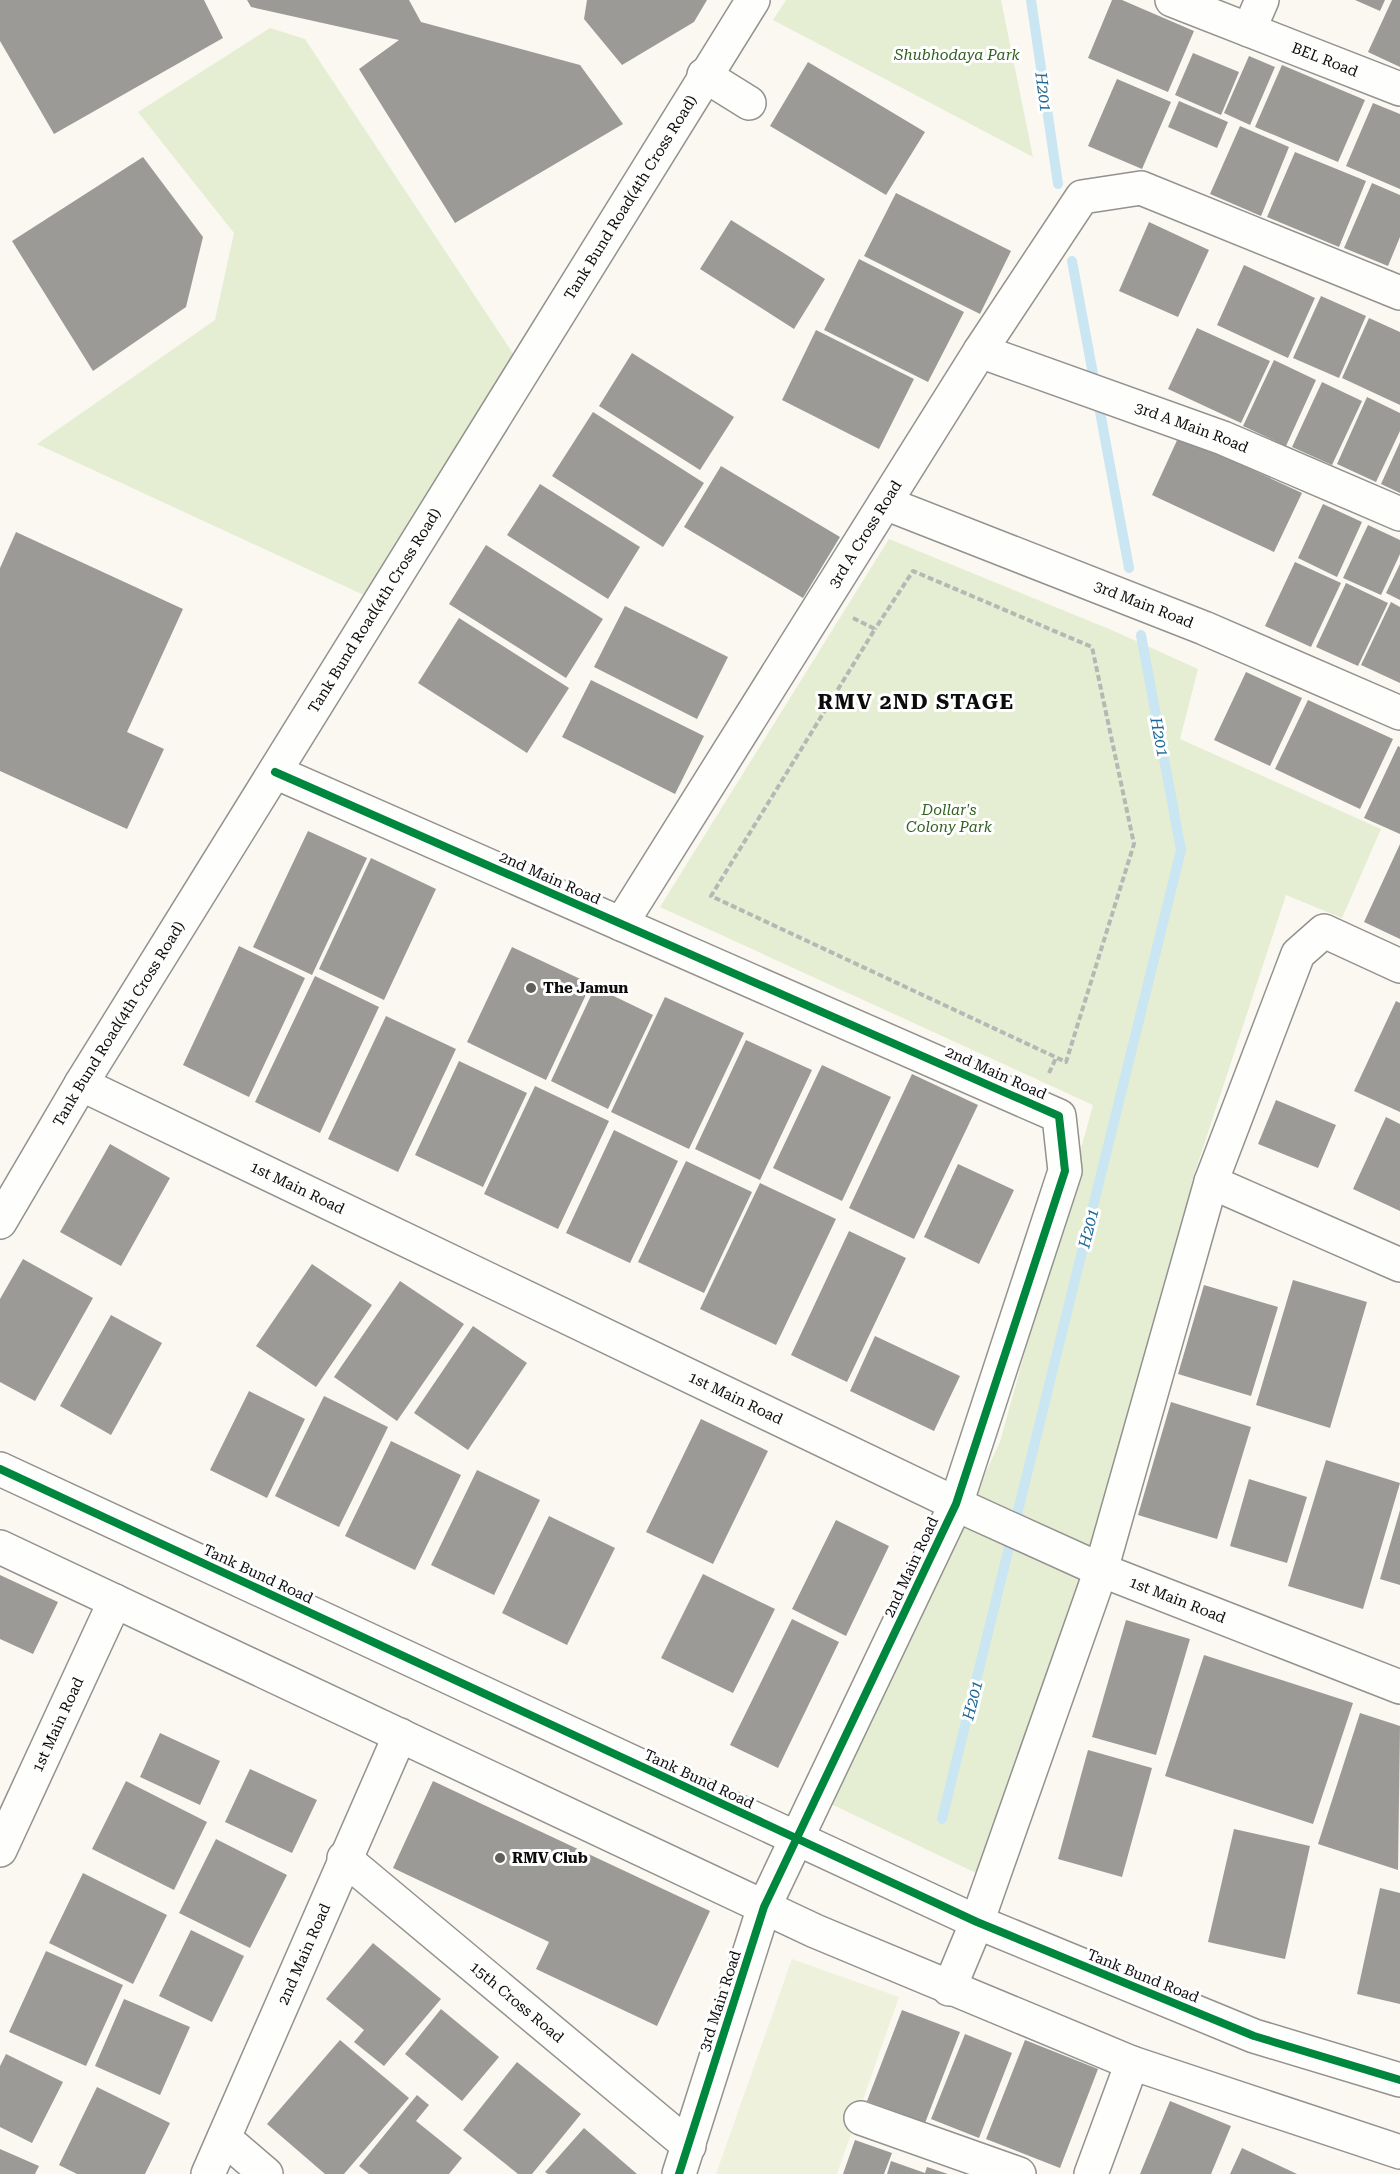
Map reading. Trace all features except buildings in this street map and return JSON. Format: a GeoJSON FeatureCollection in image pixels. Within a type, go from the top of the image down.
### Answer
{"type":"FeatureCollection","features":[{"type":"Feature","properties":{"kind":"street","name":"Tank Bund Road(4th Cross Road)"},"geometry":{"type":"LineString","coordinates":[[0,1222],[81,1084],[704,75],[753,0]]}},
{"type":"Feature","properties":{"kind":"street","name":"BEL Road"},"geometry":{"type":"LineString","coordinates":[[1172,0],[1400,88]]}},
{"type":"Feature","properties":{"kind":"street"},"geometry":{"type":"LineString","coordinates":[[1249,30],[1262,0]]}},
{"type":"Feature","properties":{"kind":"street"},"geometry":{"type":"LineString","coordinates":[[704,75],[749,103]]}},
{"type":"Feature","properties":{"kind":"street","name":"3rd A Cross Road"},"geometry":{"type":"LineString","coordinates":[[621,924],[980,351],[1082,197],[1141,188],[1400,292]]}},
{"type":"Feature","properties":{"kind":"street","name":"3rd A Main Road"},"geometry":{"type":"LineString","coordinates":[[980,351],[1223,438],[1400,514]]}},
{"type":"Feature","properties":{"kind":"street","name":"3rd Main Road"},"geometry":{"type":"LineString","coordinates":[[885,503],[1204,628],[1400,713]]}},
{"type":"Feature","properties":{"kind":"street","name":"2nd Main Road"},"geometry":{"type":"LineString","coordinates":[[275,772],[1059,1116],[1065,1171],[964,1508],[796,1839]]}},
{"type":"Feature","properties":{"kind":"street"},"geometry":{"type":"LineString","coordinates":[[949,1989],[977,1922],[1087,1563],[1211,1182],[1298,954],[1324,931],[1400,966]]}},
{"type":"Feature","properties":{"kind":"street","name":"1st Main Road"},"geometry":{"type":"LineString","coordinates":[[81,1084],[964,1508],[1087,1563],[1400,1688]]}},
{"type":"Feature","properties":{"kind":"street"},"geometry":{"type":"LineString","coordinates":[[1211,1182],[1400,1265]]}},
{"type":"Feature","properties":{"kind":"street","name":"Tank Bund Road"},"geometry":{"type":"LineString","coordinates":[[0,1469],[977,1922],[1254,2036],[1400,2080]]}},
{"type":"Feature","properties":{"kind":"street"},"geometry":{"type":"LineString","coordinates":[[0,1547],[773,1912],[949,1989],[1132,2062],[1400,2152]]}},
{"type":"Feature","properties":{"kind":"street","name":"1st Main Road"},"geometry":{"type":"LineString","coordinates":[[0,1850],[115,1601]]}},
{"type":"Feature","properties":{"kind":"street","name":"2nd Main Road"},"geometry":{"type":"LineString","coordinates":[[208,2174],[344,1858],[400,1735]]}},
{"type":"Feature","properties":{"kind":"street","name":"3rd Main Road"},"geometry":{"type":"LineString","coordinates":[[684,2160],[773,1912],[796,1839]]}},
{"type":"Feature","properties":{"kind":"street","name":"15th Cross Road"},"geometry":{"type":"LineString","coordinates":[[344,1858],[684,2160]]}},
{"type":"Feature","properties":{"kind":"street"},"geometry":{"type":"LineString","coordinates":[[1091,2174],[1132,2062]]}},
{"type":"Feature","properties":{"kind":"street"},"geometry":{"type":"LineString","coordinates":[[861,2118],[1019,2174]]}},
{"type":"Feature","properties":{"kind":"street"},"geometry":{"type":"LineString","coordinates":[[224,2138],[266,2174]]}},
{"type":"Feature","properties":{"kind":"path"},"geometry":{"type":"LineString","coordinates":[[913,571],[1092,647],[1134,844],[1066,1062],[711,896],[875,629],[913,571]]}},
{"type":"Feature","properties":{"kind":"path"},"geometry":{"type":"LineString","coordinates":[[822,603],[875,629]]}},
{"type":"Feature","properties":{"kind":"green space","name":"Shubhodaya Park"},"geometry":{"type":"Polygon","coordinates":[[[786,0],[1001,0],[1033,157],[773,20],[786,0]]]}},
{"type":"Feature","properties":{"kind":"green space"},"geometry":{"type":"Polygon","coordinates":[[[270,28],[305,39],[514,355],[366,596],[37,444],[215,320],[234,233],[138,112],[270,28]]]}},
{"type":"Feature","properties":{"kind":"green space","name":"Dollar's Colony Park"},"geometry":{"type":"Polygon","coordinates":[[[889,539],[1114,631],[1198,669],[1180,739],[1381,829],[1342,918],[1286,895],[1194,1175],[1085,1582],[978,1874],[829,1803],[1000,1442],[1093,1105],[660,907],[889,539]]]}},
{"type":"Feature","properties":{"kind":"green space"},"geometry":{"type":"Polygon","coordinates":[[[792,1959],[899,1997],[837,2174],[716,2174],[792,1959]]]}},
{"type":"Feature","properties":{"kind":"waterway","name":"H201"},"geometry":{"type":"LineString","coordinates":[[1031,0],[1058,184]]}},
{"type":"Feature","properties":{"kind":"waterway","name":"H201"},"geometry":{"type":"LineString","coordinates":[[1072,261],[1129,568]]}},
{"type":"Feature","properties":{"kind":"waterway","name":"H201"},"geometry":{"type":"LineString","coordinates":[[942,1819],[1181,850],[1141,635]]}},
{"type":"Feature","properties":{"kind":"cycle path"},"geometry":{"type":"LineString","coordinates":[[275,772],[1059,1116],[1065,1171],[956,1504],[764,1907],[679,2174]]}},
{"type":"Feature","properties":{"kind":"cycle path"},"geometry":{"type":"LineString","coordinates":[[0,1469],[977,1922],[1254,2036],[1400,2080]]}},
{"type":"Feature","properties":{"kind":"place","name":"The Jamun"},"geometry":{"type":"Point","coordinates":[531,988]}},
{"type":"Feature","properties":{"kind":"place","name":"RMV Club"},"geometry":{"type":"Point","coordinates":[500,1858]}},
{"type":"Feature","properties":{"kind":"district","name":"RMV 2ND STAGE"},"geometry":{"type":"Point","coordinates":[916,702]}}]}
